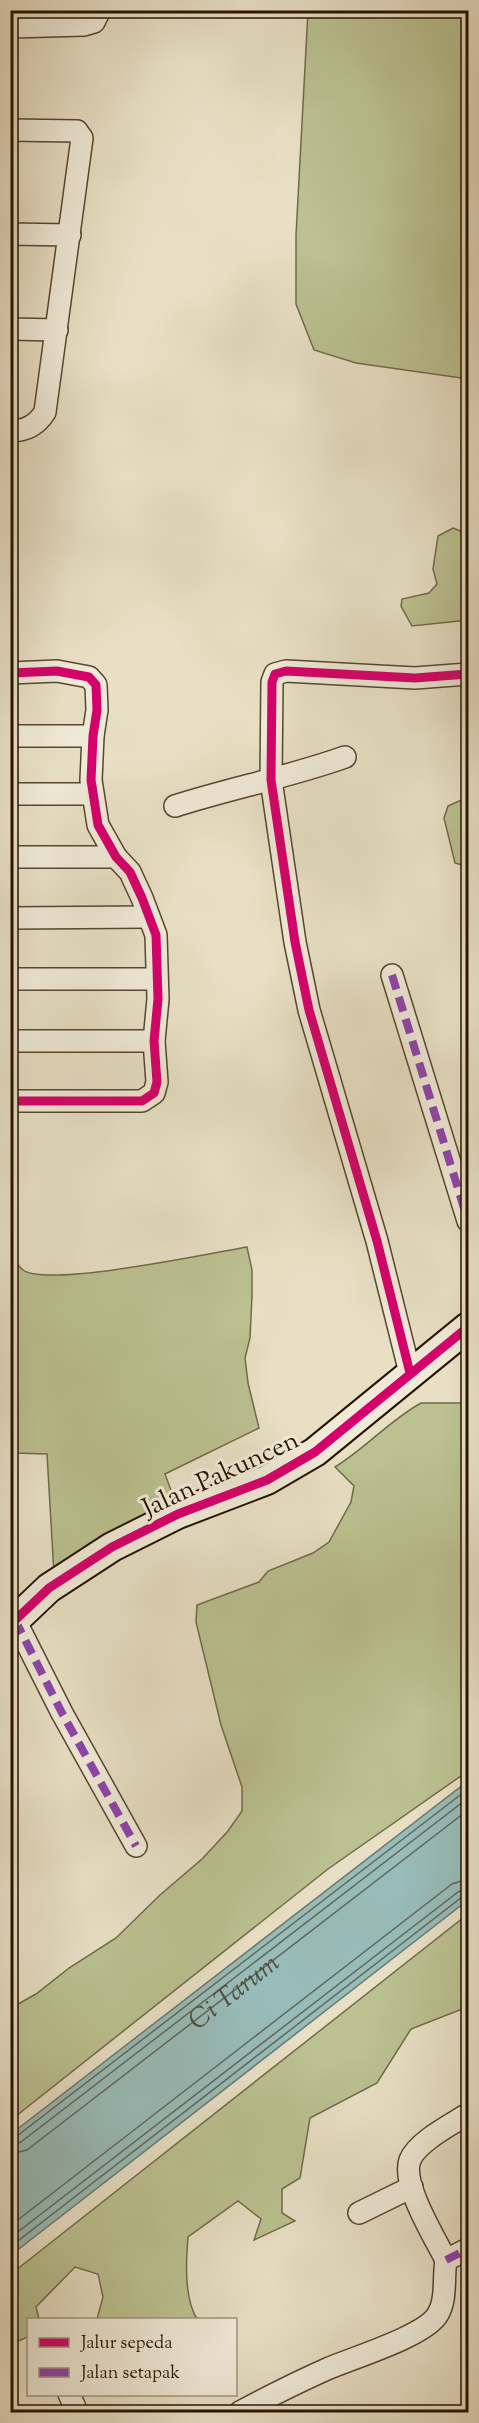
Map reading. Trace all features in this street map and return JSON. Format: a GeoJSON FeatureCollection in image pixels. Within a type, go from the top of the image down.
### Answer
{"type":"FeatureCollection","features":[{"type":"Feature","properties":{"kind":"street"},"geometry":{"type":"LineString","coordinates":[[10,27],[84,25],[94,22],[100,10]]}},
{"type":"Feature","properties":{"kind":"street"},"geometry":{"type":"LineString","coordinates":[[10,130],[66,129],[77,131],[82,138],[45,412],[34,426],[19,431],[10,430]]}},
{"type":"Feature","properties":{"kind":"street"},"geometry":{"type":"LineString","coordinates":[[10,234],[70,235]]}},
{"type":"Feature","properties":{"kind":"street"},"geometry":{"type":"LineString","coordinates":[[10,329],[57,330]]}},
{"type":"Feature","properties":{"kind":"street"},"geometry":{"type":"LineString","coordinates":[[410,1373],[377,1241],[309,1010],[295,942],[271,780],[272,682],[275,674],[286,671],[415,678],[468,674]]}},
{"type":"Feature","properties":{"kind":"street"},"geometry":{"type":"LineString","coordinates":[[10,673],[57,672],[89,677],[96,685],[97,710],[93,736],[92,794],[98,825],[116,857],[130,872],[156,935],[157,1008],[154,1041],[157,1082],[154,1093],[142,1101],[10,1101]]}},
{"type":"Feature","properties":{"kind":"street"},"geometry":{"type":"LineString","coordinates":[[10,736],[93,736]]}},
{"type":"Feature","properties":{"kind":"street"},"geometry":{"type":"LineString","coordinates":[[175,806],[224,790],[302,772],[345,757]]}},
{"type":"Feature","properties":{"kind":"street"},"geometry":{"type":"LineString","coordinates":[[10,794],[92,794]]}},
{"type":"Feature","properties":{"kind":"street"},"geometry":{"type":"LineString","coordinates":[[10,857],[116,857]]}},
{"type":"Feature","properties":{"kind":"street"},"geometry":{"type":"LineString","coordinates":[[10,918],[150,917]]}},
{"type":"Feature","properties":{"kind":"street"},"geometry":{"type":"LineString","coordinates":[[392,975],[468,1221]]}},
{"type":"Feature","properties":{"kind":"street"},"geometry":{"type":"LineString","coordinates":[[10,980],[156,979]]}},
{"type":"Feature","properties":{"kind":"street"},"geometry":{"type":"LineString","coordinates":[[10,1041],[154,1041]]}},
{"type":"Feature","properties":{"kind":"street","name":"Jalan Pakuncen"},"geometry":{"type":"LineString","coordinates":[[13,1622],[49,1588],[112,1547],[178,1514],[267,1480],[315,1452],[468,1327]]}},
{"type":"Feature","properties":{"kind":"street"},"geometry":{"type":"LineString","coordinates":[[13,1622],[136,1846]]}},
{"type":"Feature","properties":{"kind":"street"},"geometry":{"type":"LineString","coordinates":[[240,2412],[327,2369],[399,2340],[430,2324],[439,2314],[443,2298],[446,2260],[420,2209],[408,2176],[410,2161],[416,2151],[445,2128],[468,2114]]}},
{"type":"Feature","properties":{"kind":"street"},"geometry":{"type":"LineString","coordinates":[[359,2213],[412,2187]]}},
{"type":"Feature","properties":{"kind":"street"},"geometry":{"type":"LineString","coordinates":[[446,2260],[468,2248]]}},
{"type":"Feature","properties":{"kind":"street"},"geometry":{"type":"LineString","coordinates":[[70,2396],[77,2412]]}},
{"type":"Feature","properties":{"kind":"green space"},"geometry":{"type":"Polygon","coordinates":[[[308,11],[468,11],[468,379],[356,363],[314,350],[296,304],[296,235],[308,11]]]}},
{"type":"Feature","properties":{"kind":"green space"},"geometry":{"type":"Polygon","coordinates":[[[453,528],[468,534],[468,620],[412,626],[401,606],[402,599],[429,593],[437,584],[433,569],[438,536],[453,528]]]}},
{"type":"Feature","properties":{"kind":"green space"},"geometry":{"type":"Polygon","coordinates":[[[468,797],[468,867],[455,863],[444,818],[448,806],[468,797]]]}},
{"type":"Feature","properties":{"kind":"green space"},"geometry":{"type":"Polygon","coordinates":[[[10,1232],[13,1253],[19,1267],[38,1274],[63,1275],[95,1272],[167,1262],[247,1247],[252,1270],[250,1338],[245,1358],[248,1383],[259,1428],[165,1474],[175,1501],[97,1541],[54,1574],[47,1454],[15,1453],[16,1433],[11,1432],[10,1232]]]}},
{"type":"Feature","properties":{"kind":"green space"},"geometry":{"type":"Polygon","coordinates":[[[421,1403],[468,1403],[468,1771],[328,1869],[11,2120],[11,2008],[36,1994],[69,1968],[116,1938],[160,1895],[202,1859],[228,1831],[242,1811],[242,1787],[221,1725],[196,1622],[197,1605],[259,1582],[268,1571],[313,1553],[329,1542],[351,1502],[354,1486],[335,1467],[421,1403]]]}},
{"type":"Feature","properties":{"kind":"green space"},"geometry":{"type":"Polygon","coordinates":[[[468,1914],[468,2012],[462,2009],[411,2029],[377,2083],[310,2118],[300,2178],[282,2189],[282,2213],[295,2221],[254,2240],[261,2219],[238,2201],[188,2237],[188,2290],[197,2318],[97,2318],[103,2297],[98,2274],[75,2267],[36,2307],[39,2318],[27,2318],[27,2337],[11,2344],[11,2274],[468,1914]]]}},
{"type":"Feature","properties":{"kind":"water","name":"Ci Tarum"},"geometry":{"type":"Polygon","coordinates":[[[468,1781],[468,1900],[11,2255],[11,2134],[468,1781]]]}},
{"type":"Feature","properties":{"kind":"marked path"},"geometry":{"type":"LineString","coordinates":[[392,975],[468,1221]]}},
{"type":"Feature","properties":{"kind":"marked path"},"geometry":{"type":"LineString","coordinates":[[15,1620],[62,1713],[136,1846]]}},
{"type":"Feature","properties":{"kind":"marked path"},"geometry":{"type":"LineString","coordinates":[[446,2260],[468,2249]]}},
{"type":"Feature","properties":{"kind":"cycle path"},"geometry":{"type":"LineString","coordinates":[[10,673],[57,671],[89,677],[96,685],[97,710],[91,780],[98,825],[116,857],[130,872],[156,935],[158,999],[154,1041],[157,1082],[154,1093],[142,1101],[10,1101]]}},
{"type":"Feature","properties":{"kind":"cycle path"},"geometry":{"type":"LineString","coordinates":[[410,1373],[377,1241],[309,1010],[295,942],[271,780],[272,682],[275,674],[286,671],[415,678],[468,674]]}},
{"type":"Feature","properties":{"kind":"cycle path"},"geometry":{"type":"LineString","coordinates":[[10,1625],[49,1588],[112,1547],[178,1514],[267,1480],[315,1452],[468,1327]]}}]}
